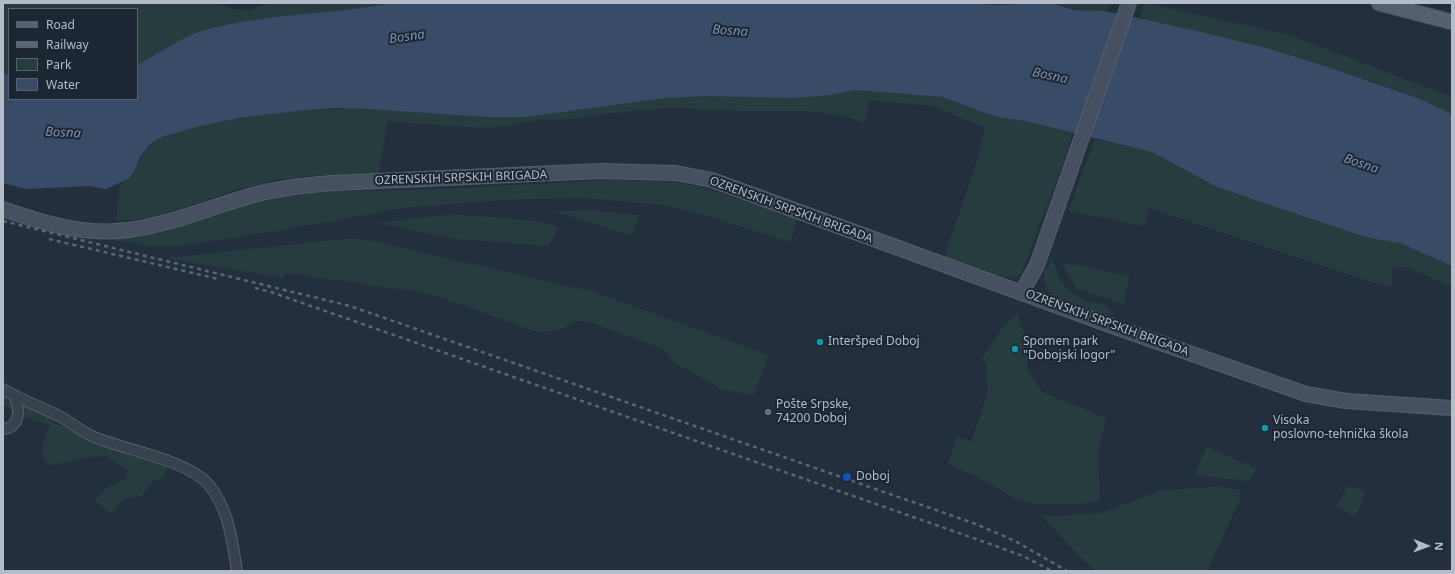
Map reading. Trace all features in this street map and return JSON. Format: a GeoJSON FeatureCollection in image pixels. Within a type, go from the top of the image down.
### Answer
{"type":"FeatureCollection","features":[{"type":"Feature","properties":{"kind":"main road"},"geometry":{"type":"LineString","coordinates":[[1022,292],[1037,265],[1129,3]]}},
{"type":"Feature","properties":{"kind":"main road"},"geometry":{"type":"LineString","coordinates":[[1380,3],[1416,8],[1452,22]]}},
{"type":"Feature","properties":{"kind":"main road","name":"OZRENSKIH SRPSKIH BRIGADA"},"geometry":{"type":"LineString","coordinates":[[3,209],[53,225],[85,230],[118,232],[144,228],[251,196],[292,187],[333,183],[602,171],[676,173],[712,180],[1316,397],[1353,402],[1452,408]]}},
{"type":"Feature","properties":{"kind":"street"},"geometry":{"type":"LineString","coordinates":[[3,389],[14,396],[61,417],[93,437],[173,464],[189,471],[208,484],[219,498],[228,525],[237,571]]}},
{"type":"Feature","properties":{"kind":"street"},"geometry":{"type":"LineString","coordinates":[[3,429],[13,425],[18,418],[19,405],[14,396]]}},
{"type":"Feature","properties":{"kind":"green space"},"geometry":{"type":"Polygon","coordinates":[[[3,3],[218,3],[233,9],[248,11],[270,3],[392,3],[344,10],[273,17],[225,25],[193,34],[138,64],[138,8],[8,8],[8,76],[3,73],[3,3]]]}},
{"type":"Feature","properties":{"kind":"green space"},"geometry":{"type":"Polygon","coordinates":[[[1051,3],[1114,3],[1105,11],[1091,11],[1051,3]]]}},
{"type":"Feature","properties":{"kind":"green space"},"geometry":{"type":"Polygon","coordinates":[[[1144,3],[1290,35],[1452,97],[1452,114],[1376,83],[1299,58],[1220,37],[1140,19],[1144,3]]]}},
{"type":"Feature","properties":{"kind":"green space"},"geometry":{"type":"Polygon","coordinates":[[[854,90],[942,97],[997,117],[1025,121],[1072,133],[1067,153],[1021,274],[1013,277],[1004,277],[944,257],[975,167],[985,128],[932,106],[869,100],[865,124],[848,117],[808,111],[743,111],[672,108],[637,110],[569,119],[544,120],[487,128],[387,122],[379,173],[308,176],[273,181],[229,192],[161,217],[116,221],[120,184],[132,173],[149,146],[163,137],[186,129],[238,118],[318,109],[368,109],[524,117],[685,96],[831,95],[854,90]]]}},
{"type":"Feature","properties":{"kind":"green space"},"geometry":{"type":"Polygon","coordinates":[[[1095,139],[1152,152],[1217,187],[1369,238],[1400,243],[1452,266],[1452,287],[1407,267],[1392,269],[1392,285],[1381,285],[1149,208],[1144,226],[1068,211],[1095,139]]]}},
{"type":"Feature","properties":{"kind":"green space"},"geometry":{"type":"Polygon","coordinates":[[[612,180],[676,182],[702,187],[798,218],[790,242],[708,216],[663,205],[585,198],[524,199],[410,207],[277,231],[185,245],[152,246],[107,239],[159,234],[274,196],[312,191],[417,190],[612,180]]]}},
{"type":"Feature","properties":{"kind":"green space"},"geometry":{"type":"Polygon","coordinates":[[[587,210],[640,215],[631,236],[553,211],[587,210]]]}},
{"type":"Feature","properties":{"kind":"green space"},"geometry":{"type":"Polygon","coordinates":[[[453,214],[538,221],[559,228],[548,246],[454,239],[377,223],[453,214]]]}},
{"type":"Feature","properties":{"kind":"green space"},"geometry":{"type":"Polygon","coordinates":[[[353,238],[377,242],[594,292],[769,355],[753,396],[720,388],[673,362],[665,350],[590,322],[575,321],[559,331],[537,332],[437,296],[414,291],[285,273],[283,278],[166,258],[353,238]]]}},
{"type":"Feature","properties":{"kind":"green space"},"geometry":{"type":"Polygon","coordinates":[[[1052,257],[1060,279],[1068,289],[1088,301],[1109,308],[1112,315],[1108,316],[1050,294],[1044,281],[1044,270],[1047,269],[1052,257]]]}},
{"type":"Feature","properties":{"kind":"green space"},"geometry":{"type":"Polygon","coordinates":[[[1061,262],[1129,276],[1124,304],[1076,288],[1061,262]]]}},
{"type":"Feature","properties":{"kind":"green space"},"geometry":{"type":"Polygon","coordinates":[[[1017,313],[1028,346],[1027,369],[1042,392],[1106,418],[1098,451],[1100,500],[1081,504],[1036,504],[1014,498],[978,477],[948,464],[956,436],[971,441],[978,423],[988,390],[986,379],[987,363],[981,360],[1001,330],[1017,313]]]}},
{"type":"Feature","properties":{"kind":"green space"},"geometry":{"type":"Polygon","coordinates":[[[3,393],[23,406],[36,409],[59,425],[81,426],[96,434],[109,435],[170,457],[164,477],[152,482],[142,496],[125,499],[111,514],[94,500],[108,487],[127,478],[127,470],[106,456],[51,465],[45,462],[42,447],[50,425],[19,416],[3,404],[3,393]]]}},
{"type":"Feature","properties":{"kind":"green space"},"geometry":{"type":"Polygon","coordinates":[[[1207,446],[1257,469],[1248,481],[1194,475],[1207,446]]]}},
{"type":"Feature","properties":{"kind":"green space"},"geometry":{"type":"Polygon","coordinates":[[[1348,485],[1366,492],[1355,517],[1336,507],[1348,485]]]}},
{"type":"Feature","properties":{"kind":"green space"},"geometry":{"type":"Polygon","coordinates":[[[1219,486],[1240,490],[1240,499],[1207,571],[1096,571],[1080,557],[1041,515],[1057,516],[1101,513],[1159,491],[1219,486]]]}},
{"type":"Feature","properties":{"kind":"water","name":"Bosna"},"geometry":{"type":"Polygon","coordinates":[[[392,3],[966,3],[995,5],[1051,3],[1074,10],[1105,11],[1193,30],[1270,49],[1328,67],[1420,99],[1452,114],[1452,266],[1400,243],[1369,238],[1217,187],[1152,152],[1025,121],[997,117],[942,97],[854,90],[831,95],[794,98],[707,96],[665,98],[527,117],[486,117],[334,108],[297,111],[238,118],[196,127],[162,137],[150,144],[140,157],[134,172],[128,179],[106,189],[90,186],[26,189],[3,183],[3,73],[8,76],[8,100],[138,100],[138,64],[193,34],[225,25],[273,17],[392,3]]]}},
{"type":"Feature","properties":{"kind":"railway"},"geometry":{"type":"LineString","coordinates":[[3,221],[350,306],[976,524],[1015,541],[1067,571]]}},
{"type":"Feature","properties":{"kind":"railway"},"geometry":{"type":"LineString","coordinates":[[49,239],[218,279]]}},
{"type":"Feature","properties":{"kind":"railway"},"geometry":{"type":"LineString","coordinates":[[255,288],[271,292],[993,545],[1023,556],[1052,571]]}},
{"type":"Feature","properties":{"kind":"place","name":"Interšped Doboj"},"geometry":{"type":"Point","coordinates":[820,342]}},
{"type":"Feature","properties":{"kind":"place","name":"Spomen park \"Dobojski logor\""},"geometry":{"type":"Point","coordinates":[1015,349]}},
{"type":"Feature","properties":{"kind":"place","name":"Pošte Srpske, 74200 Doboj"},"geometry":{"type":"Point","coordinates":[768,412]}},
{"type":"Feature","properties":{"kind":"place","name":"Visoka poslovno-tehnička škola"},"geometry":{"type":"Point","coordinates":[1265,428]}},
{"type":"Feature","properties":{"kind":"place","name":"Doboj"},"geometry":{"type":"Point","coordinates":[847,477]}}]}
